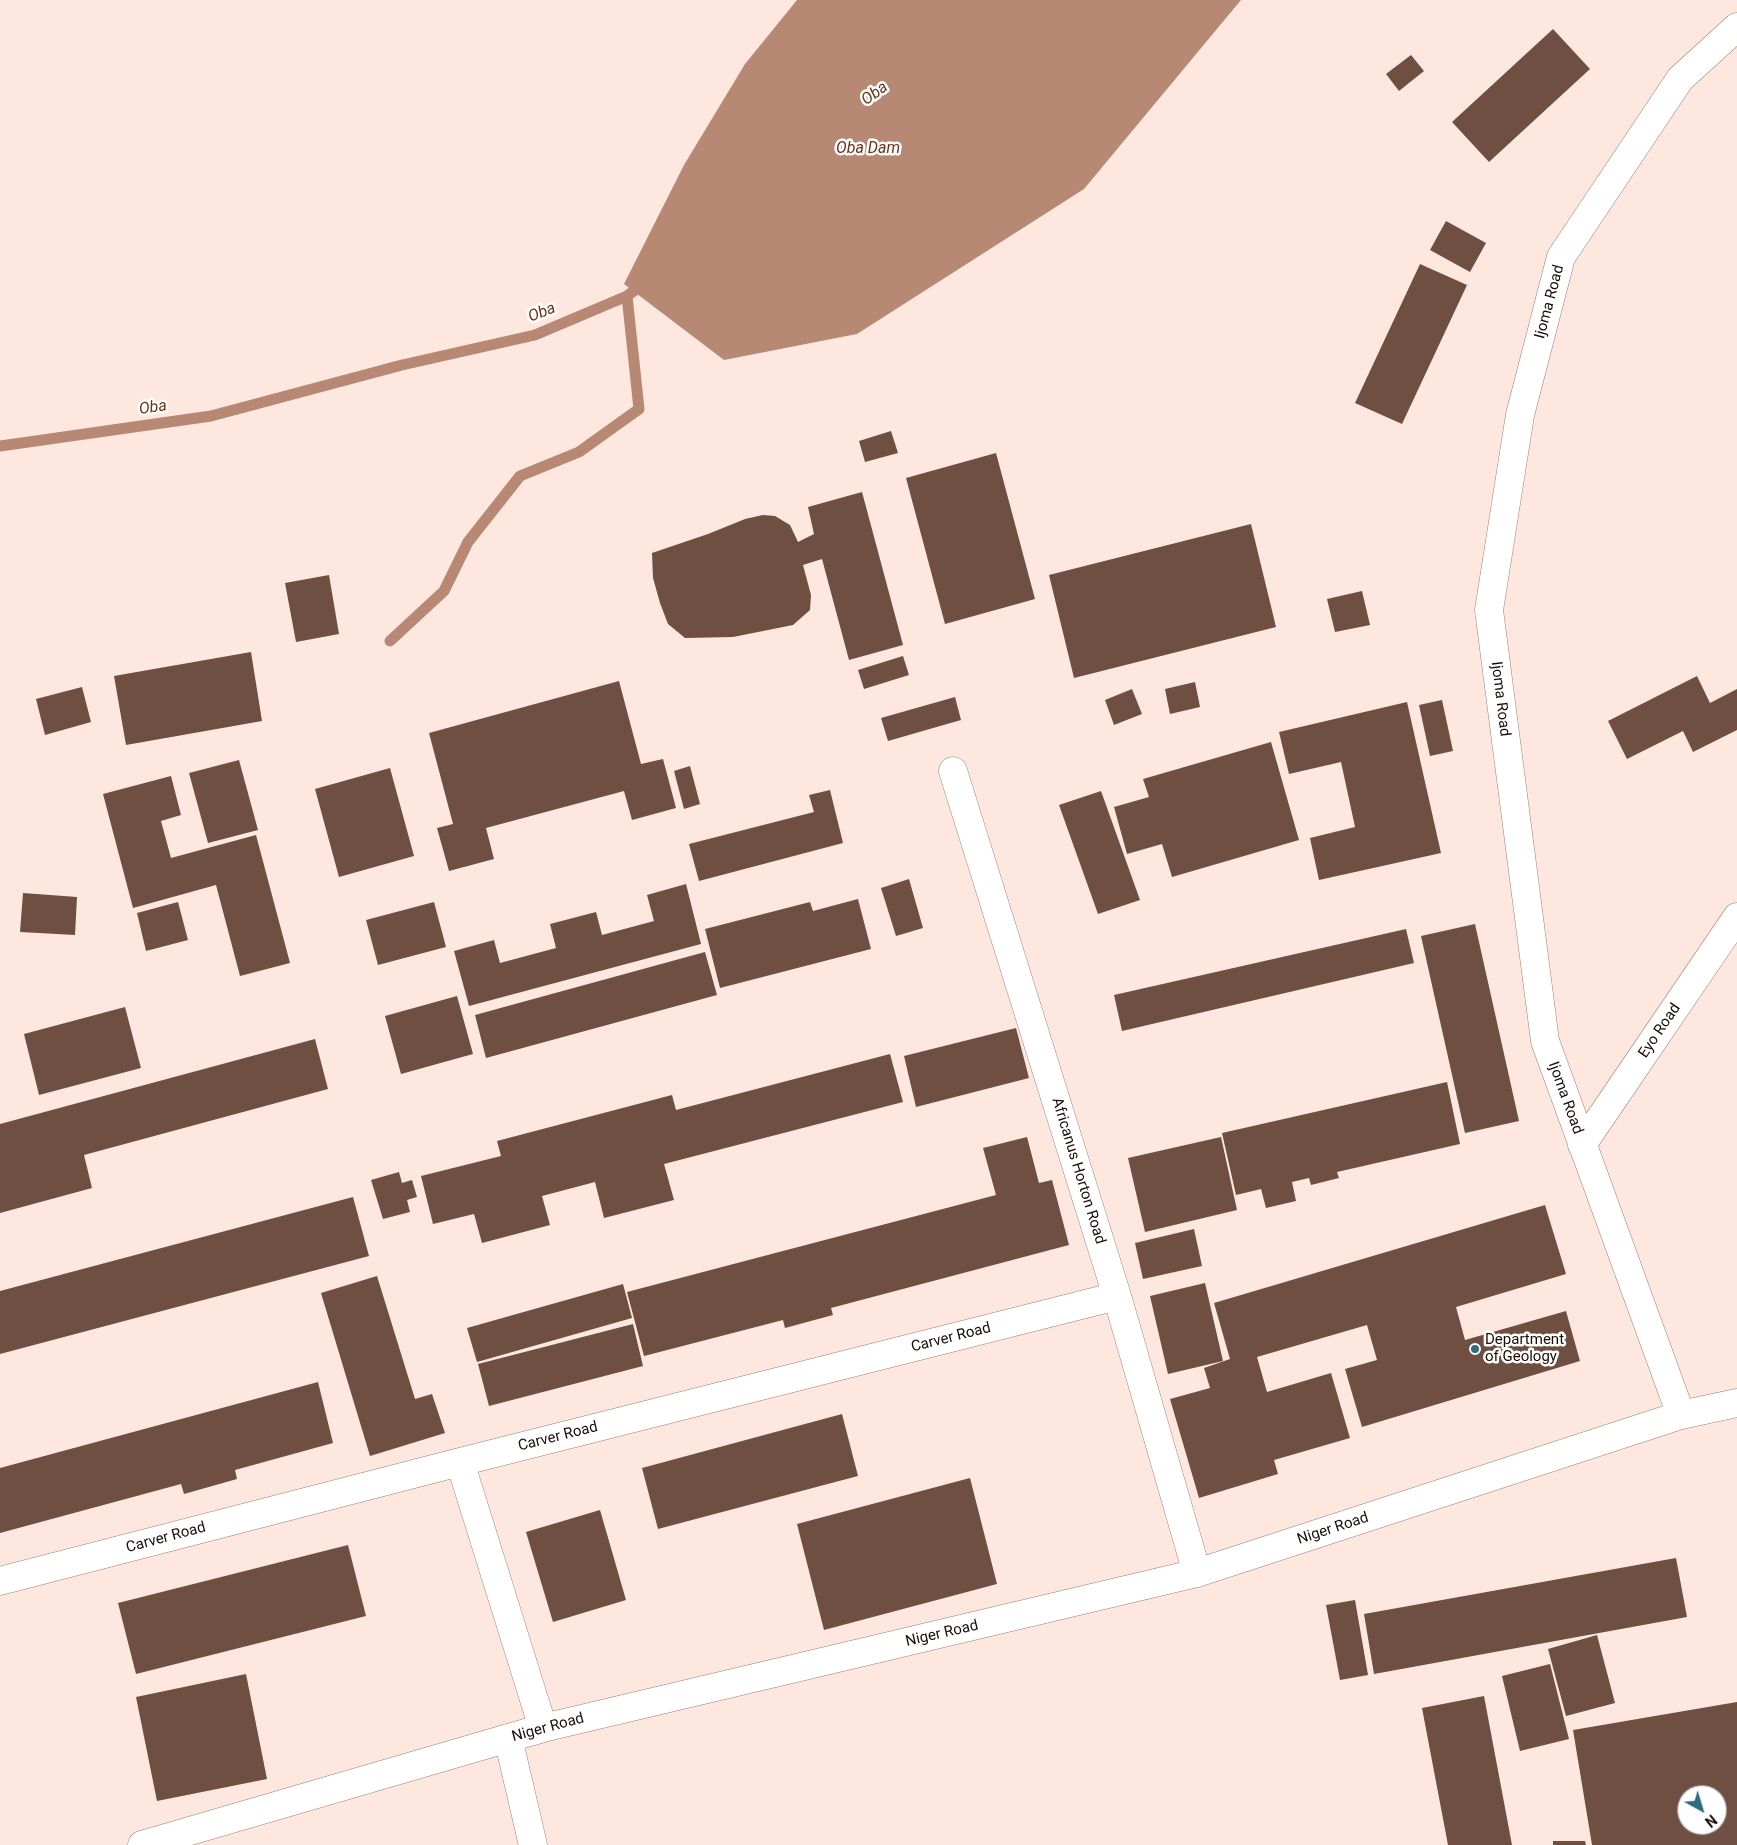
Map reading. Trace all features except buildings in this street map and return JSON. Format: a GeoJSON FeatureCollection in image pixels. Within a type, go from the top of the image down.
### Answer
{"type":"FeatureCollection","features":[{"type":"Feature","properties":{"kind":"street","name":"Ijoma Road"},"geometry":{"type":"LineString","coordinates":[[1681,1414],[1545,1041],[1489,610],[1520,415],[1561,257],[1680,79],[1737,27]]}},
{"type":"Feature","properties":{"kind":"street","name":"Africanus Horton Road"},"geometry":{"type":"LineString","coordinates":[[954,771],[1118,1296],[1198,1573]]}},
{"type":"Feature","properties":{"kind":"street","name":"Eyo Road"},"geometry":{"type":"LineString","coordinates":[[1582,1145],[1737,917]]}},
{"type":"Feature","properties":{"kind":"street","name":"Carver Road"},"geometry":{"type":"LineString","coordinates":[[0,1581],[460,1462],[1118,1296]]}},
{"type":"Feature","properties":{"kind":"street","name":"Niger Road"},"geometry":{"type":"LineString","coordinates":[[142,1845],[543,1728],[1198,1573],[1681,1414],[1737,1403]]}},
{"type":"Feature","properties":{"kind":"street"},"geometry":{"type":"LineString","coordinates":[[460,1462],[543,1728]]}},
{"type":"Feature","properties":{"kind":"street"},"geometry":{"type":"LineString","coordinates":[[508,1738],[533,1845]]}},
{"type":"Feature","properties":{"kind":"water","name":"Oba Dam"},"geometry":{"type":"Polygon","coordinates":[[[797,0],[1241,0],[1084,189],[857,334],[724,360],[624,284],[684,165],[745,64],[797,0]]]}},
{"type":"Feature","properties":{"kind":"waterway","name":"Oba"},"geometry":{"type":"LineString","coordinates":[[0,446],[211,416],[402,365],[535,335],[627,296],[646,282]]}},
{"type":"Feature","properties":{"kind":"waterway"},"geometry":{"type":"LineString","coordinates":[[390,641],[444,591],[468,542],[520,476],[579,452],[639,409],[627,296]]}},
{"type":"Feature","properties":{"kind":"place","name":"Department of Geology"},"geometry":{"type":"Point","coordinates":[1475,1349]}}]}
